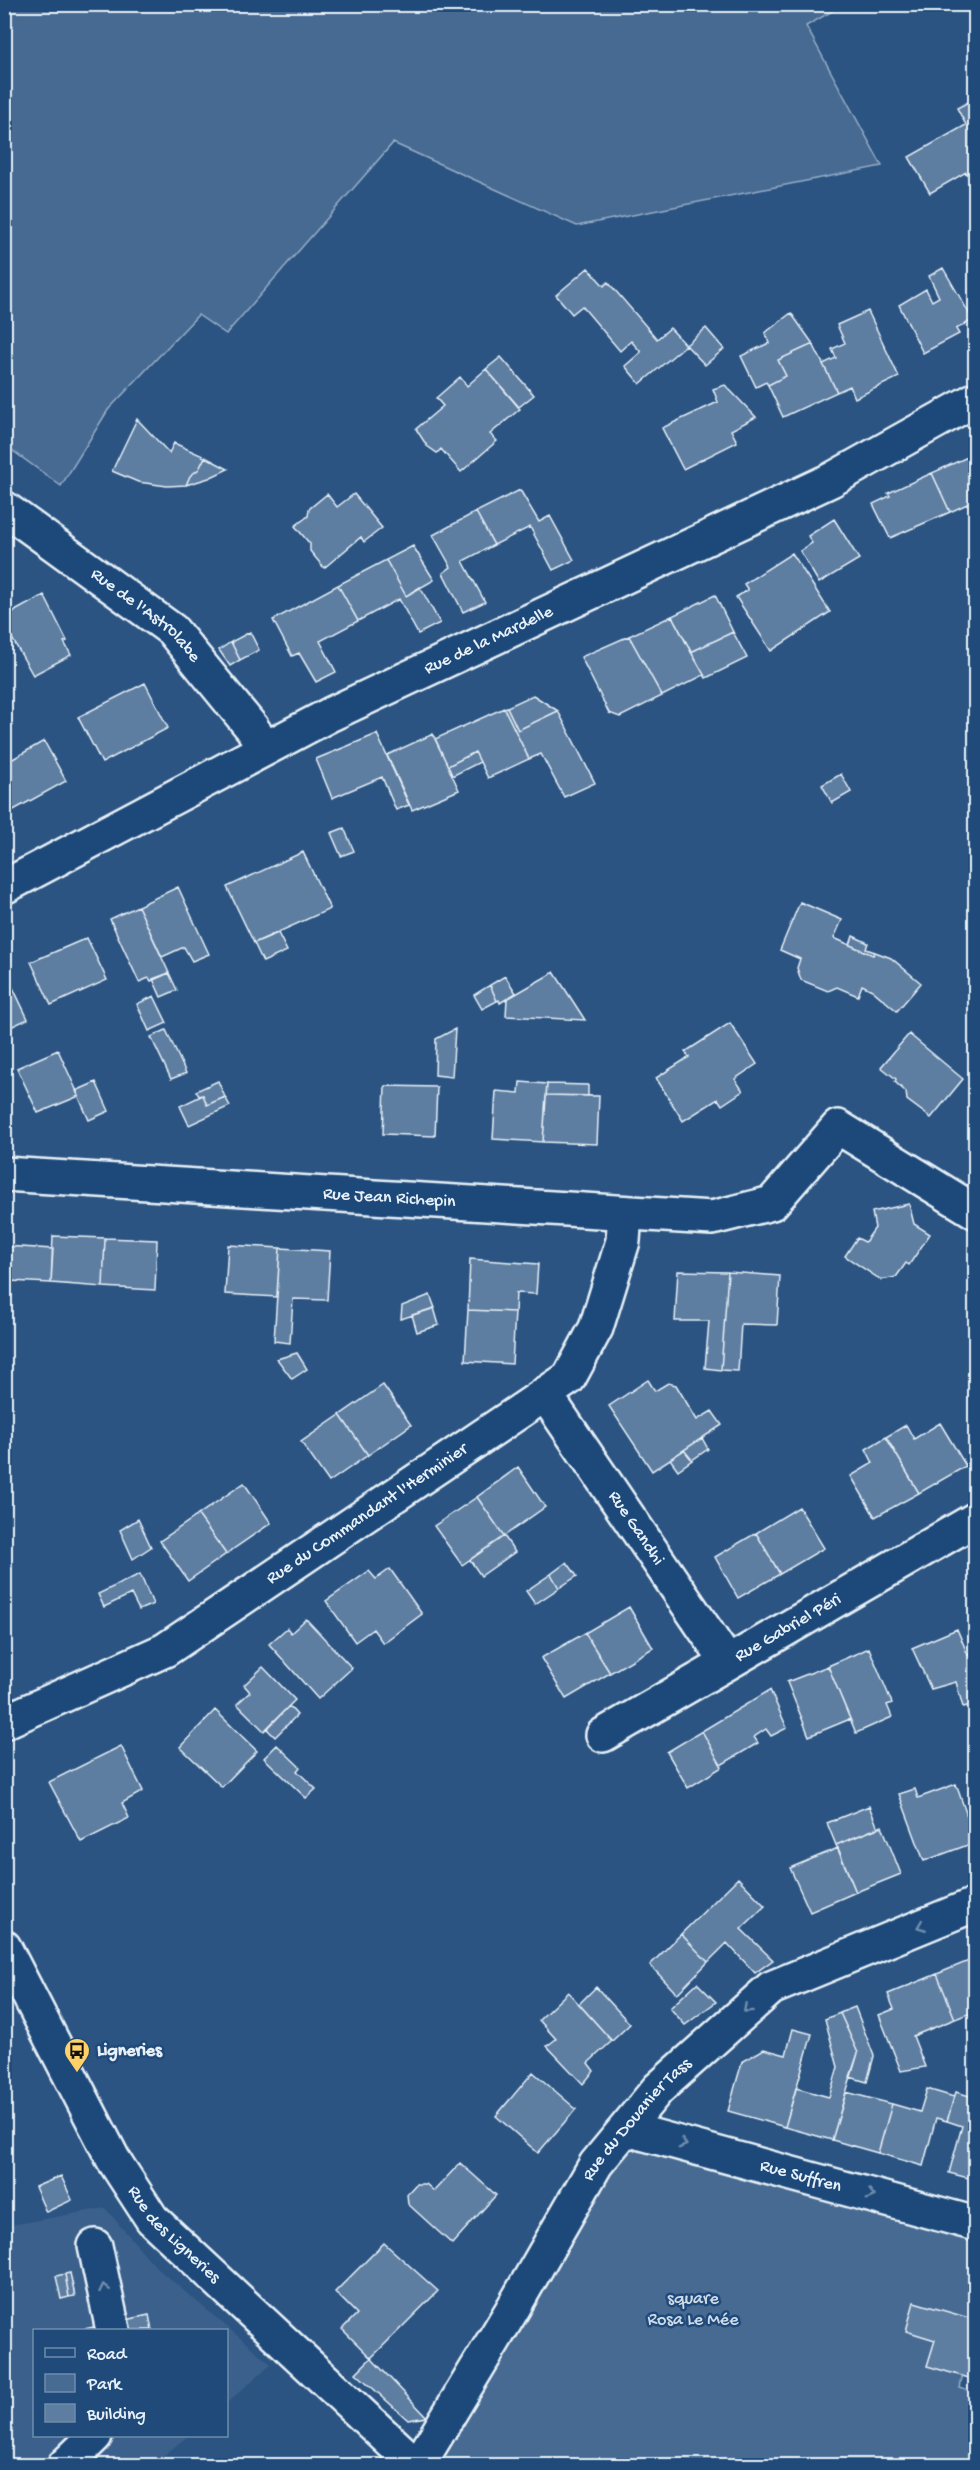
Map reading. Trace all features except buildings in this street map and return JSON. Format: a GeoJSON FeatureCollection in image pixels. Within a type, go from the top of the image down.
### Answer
{"type":"FeatureCollection","features":[{"type":"Feature","properties":{"kind":"street","name":"Rue de la Mardelle"},"geometry":{"type":"LineString","coordinates":[[4,887],[331,714],[831,480],[975,399]]}},
{"type":"Feature","properties":{"kind":"street","name":"Rue de l'Astrolabe"},"geometry":{"type":"LineString","coordinates":[[4,508],[172,630],[252,728],[264,748]]}},
{"type":"Feature","properties":{"kind":"street","name":"Rue Jean Richepin"},"geometry":{"type":"LineString","coordinates":[[4,1174],[712,1218],[772,1203],[838,1127],[975,1212]]}},
{"type":"Feature","properties":{"kind":"street","name":"Rue du Commandant l'Herminier"},"geometry":{"type":"LineString","coordinates":[[4,1722],[165,1650],[569,1378],[596,1328],[623,1241],[625,1213]]}},
{"type":"Feature","properties":{"kind":"street","name":"Rue Gandhi"},"geometry":{"type":"LineString","coordinates":[[545,1394],[727,1662]]}},
{"type":"Feature","properties":{"kind":"street","name":"Rue Gabriel Péri"},"geometry":{"type":"LineString","coordinates":[[603,1735],[975,1519]]}},
{"type":"Feature","properties":{"kind":"street","name":"Rue du Douanier Tass"},"geometry":{"type":"LineString","coordinates":[[419,2466],[596,2164],[658,2089],[771,1988],[975,1904]]}},
{"type":"Feature","properties":{"kind":"street","name":"Rue des Ligneries"},"geometry":{"type":"LineString","coordinates":[[4,1947],[113,2159],[152,2220],[419,2466]]}},
{"type":"Feature","properties":{"kind":"street","name":"Rue Suffren"},"geometry":{"type":"LineString","coordinates":[[627,2129],[975,2224]]}},
{"type":"Feature","properties":{"kind":"street"},"geometry":{"type":"LineString","coordinates":[[95,2246],[113,2329]]}},
{"type":"Feature","properties":{"kind":"street"},"geometry":{"type":"LineString","coordinates":[[64,2466],[94,2437]]}},
{"type":"Feature","properties":{"kind":"shaded area"},"geometry":{"type":"Polygon","coordinates":[[[105,2208],[157,2268],[271,2364],[228,2402],[228,2329],[33,2329],[33,2437],[187,2437],[152,2465],[5,2466],[5,2226],[105,2208]]]}},
{"type":"Feature","properties":{"kind":"green space"},"geometry":{"type":"Polygon","coordinates":[[[5,4],[843,5],[806,26],[882,166],[577,226],[393,143],[226,334],[198,315],[108,410],[61,486],[5,445],[5,4]]]}},
{"type":"Feature","properties":{"kind":"green space","name":"square Rosa Le Mée"},"geometry":{"type":"Polygon","coordinates":[[[627,2129],[975,2224],[975,2319],[960,2388],[975,2393],[975,2465],[493,2466],[422,2459],[627,2129]]]}},
{"type":"Feature","properties":{"kind":"place","name":"Ligneries"},"geometry":{"type":"Point","coordinates":[77,2074]}}]}
